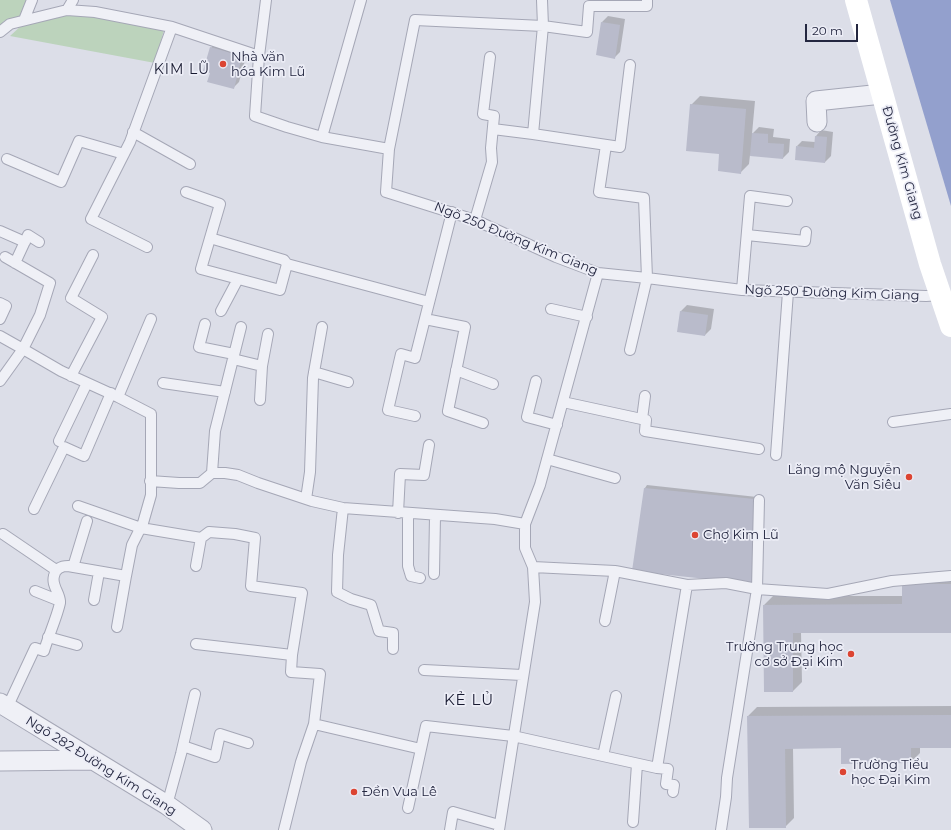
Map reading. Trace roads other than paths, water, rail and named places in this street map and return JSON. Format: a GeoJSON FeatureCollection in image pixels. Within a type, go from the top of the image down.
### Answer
{"type":"FeatureCollection","features":[{"type":"Feature","properties":{"kind":"main road","name":"Đường Kim Giang"},"geometry":{"type":"LineString","coordinates":[[856,0],[930,264],[951,326]]}},
{"type":"Feature","properties":{"kind":"street"},"geometry":{"type":"LineString","coordinates":[[817,122],[816,101],[882,94]]}},
{"type":"Feature","properties":{"kind":"street","name":"Ngõ 282 Đường Kim Giang"},"geometry":{"type":"LineString","coordinates":[[4,705],[167,805],[202,830]]}},
{"type":"Feature","properties":{"kind":"street"},"geometry":{"type":"LineString","coordinates":[[0,761],[93,760]]}},
{"type":"Feature","properties":{"kind":"lane"},"geometry":{"type":"LineString","coordinates":[[24,20],[32,0]]}},
{"type":"Feature","properties":{"kind":"lane"},"geometry":{"type":"LineString","coordinates":[[67,10],[74,0]]}},
{"type":"Feature","properties":{"kind":"lane"},"geometry":{"type":"LineString","coordinates":[[266,0],[259,56],[255,116],[322,137],[389,149],[415,20],[543,26],[588,32],[589,6],[647,6],[647,0]]}},
{"type":"Feature","properties":{"kind":"lane"},"geometry":{"type":"LineString","coordinates":[[322,137],[361,0]]}},
{"type":"Feature","properties":{"kind":"lane"},"geometry":{"type":"LineString","coordinates":[[533,134],[543,26],[542,0]]}},
{"type":"Feature","properties":{"kind":"lane"},"geometry":{"type":"LineString","coordinates":[[0,31],[10,24],[67,10],[96,12],[172,27],[259,56]]}},
{"type":"Feature","properties":{"kind":"lane"},"geometry":{"type":"LineString","coordinates":[[147,247],[91,219],[134,132],[172,27]]}},
{"type":"Feature","properties":{"kind":"lane"},"geometry":{"type":"LineString","coordinates":[[476,220],[492,162],[491,148],[494,116],[483,114],[490,56]]}},
{"type":"Feature","properties":{"kind":"lane"},"geometry":{"type":"LineString","coordinates":[[493,129],[620,147],[630,64]]}},
{"type":"Feature","properties":{"kind":"lane"},"geometry":{"type":"LineString","coordinates":[[134,132],[190,164]]}},
{"type":"Feature","properties":{"kind":"lane"},"geometry":{"type":"LineString","coordinates":[[7,159],[61,182],[79,141],[124,154]]}},
{"type":"Feature","properties":{"kind":"lane"},"geometry":{"type":"LineString","coordinates":[[606,145],[599,192],[644,198],[647,278],[630,350]]}},
{"type":"Feature","properties":{"kind":"lane","name":"Ngõ 250 Đường Kim Giang"},"geometry":{"type":"LineString","coordinates":[[389,149],[386,192],[476,220],[556,257],[598,273],[742,290],[926,296],[940,295]]}},
{"type":"Feature","properties":{"kind":"lane"},"geometry":{"type":"LineString","coordinates":[[186,192],[220,204],[201,269],[280,290],[287,264]]}},
{"type":"Feature","properties":{"kind":"lane"},"geometry":{"type":"LineString","coordinates":[[742,290],[750,196],[787,201]]}},
{"type":"Feature","properties":{"kind":"lane"},"geometry":{"type":"LineString","coordinates":[[415,416],[388,410],[401,354],[415,358],[452,212]]}},
{"type":"Feature","properties":{"kind":"lane"},"geometry":{"type":"LineString","coordinates":[[0,231],[24,242]]}},
{"type":"Feature","properties":{"kind":"lane"},"geometry":{"type":"LineString","coordinates":[[747,235],[805,241],[806,232]]}},
{"type":"Feature","properties":{"kind":"lane"},"geometry":{"type":"LineString","coordinates":[[15,263],[28,235],[39,242]]}},
{"type":"Feature","properties":{"kind":"lane"},"geometry":{"type":"LineString","coordinates":[[210,238],[284,260],[287,264],[429,302]]}},
{"type":"Feature","properties":{"kind":"lane"},"geometry":{"type":"LineString","coordinates":[[71,376],[102,317],[71,298],[93,255]]}},
{"type":"Feature","properties":{"kind":"lane"},"geometry":{"type":"LineString","coordinates":[[0,380],[23,349],[40,315],[50,283],[5,258]]}},
{"type":"Feature","properties":{"kind":"lane"},"geometry":{"type":"LineString","coordinates":[[450,830],[453,812],[499,827],[522,675],[535,602],[533,567],[526,548],[525,524],[540,485],[598,273]]}},
{"type":"Feature","properties":{"kind":"lane"},"geometry":{"type":"LineString","coordinates":[[221,311],[238,279]]}},
{"type":"Feature","properties":{"kind":"lane"},"geometry":{"type":"LineString","coordinates":[[776,455],[788,292]]}},
{"type":"Feature","properties":{"kind":"lane"},"geometry":{"type":"LineString","coordinates":[[0,303],[6,306],[0,319]]}},
{"type":"Feature","properties":{"kind":"lane"},"geometry":{"type":"LineString","coordinates":[[551,309],[587,317]]}},
{"type":"Feature","properties":{"kind":"lane"},"geometry":{"type":"LineString","coordinates":[[34,509],[64,447],[84,456],[115,395],[151,318]]}},
{"type":"Feature","properties":{"kind":"lane"},"geometry":{"type":"LineString","coordinates":[[425,319],[465,327],[448,411],[483,422]]}},
{"type":"Feature","properties":{"kind":"lane"},"geometry":{"type":"LineString","coordinates":[[205,324],[199,347],[262,366]]}},
{"type":"Feature","properties":{"kind":"lane"},"geometry":{"type":"LineString","coordinates":[[212,473],[216,431],[241,327]]}},
{"type":"Feature","properties":{"kind":"lane"},"geometry":{"type":"LineString","coordinates":[[306,499],[310,472],[314,372],[322,327]]}},
{"type":"Feature","properties":{"kind":"lane"},"geometry":{"type":"LineString","coordinates":[[260,400],[262,366],[268,334]]}},
{"type":"Feature","properties":{"kind":"lane"},"geometry":{"type":"LineString","coordinates":[[0,336],[43,362],[115,395],[151,414],[151,495],[143,524],[132,545],[117,627]]}},
{"type":"Feature","properties":{"kind":"lane"},"geometry":{"type":"LineString","coordinates":[[456,370],[493,384]]}},
{"type":"Feature","properties":{"kind":"lane"},"geometry":{"type":"LineString","coordinates":[[314,372],[348,382]]}},
{"type":"Feature","properties":{"kind":"lane"},"geometry":{"type":"LineString","coordinates":[[536,381],[527,416],[556,425]]}},
{"type":"Feature","properties":{"kind":"lane"},"geometry":{"type":"LineString","coordinates":[[59,441],[87,383]]}},
{"type":"Feature","properties":{"kind":"lane"},"geometry":{"type":"LineString","coordinates":[[163,383],[225,392]]}},
{"type":"Feature","properties":{"kind":"lane"},"geometry":{"type":"LineString","coordinates":[[642,419],[645,396]]}},
{"type":"Feature","properties":{"kind":"lane"},"geometry":{"type":"LineString","coordinates":[[563,402],[646,420],[645,431],[759,449]]}},
{"type":"Feature","properties":{"kind":"lane"},"geometry":{"type":"LineString","coordinates":[[893,422],[951,414]]}},
{"type":"Feature","properties":{"kind":"lane"},"geometry":{"type":"LineString","coordinates":[[420,578],[411,576],[408,566],[400,474],[424,475],[429,445]]}},
{"type":"Feature","properties":{"kind":"lane"},"geometry":{"type":"LineString","coordinates":[[547,459],[616,478]]}},
{"type":"Feature","properties":{"kind":"lane"},"geometry":{"type":"LineString","coordinates":[[150,481],[200,483],[212,473],[225,473],[238,475],[306,499],[343,508],[403,514],[495,519],[525,524]]}},
{"type":"Feature","properties":{"kind":"lane"},"geometry":{"type":"LineString","coordinates":[[722,830],[727,778],[757,589],[759,500]]}},
{"type":"Feature","properties":{"kind":"lane"},"geometry":{"type":"LineString","coordinates":[[78,506],[141,528],[201,538]]}},
{"type":"Feature","properties":{"kind":"lane"},"geometry":{"type":"LineString","coordinates":[[343,508],[338,556],[338,592],[351,599],[371,606],[379,631],[393,633],[393,649]]}},
{"type":"Feature","properties":{"kind":"lane"},"geometry":{"type":"LineString","coordinates":[[434,574],[435,516]]}},
{"type":"Feature","properties":{"kind":"lane"},"geometry":{"type":"LineString","coordinates":[[73,568],[87,521]]}},
{"type":"Feature","properties":{"kind":"lane"},"geometry":{"type":"LineString","coordinates":[[196,566],[201,538],[209,532],[235,534],[255,538],[251,586],[302,593],[292,655],[291,672],[320,674],[314,724],[301,762],[284,830]]}},
{"type":"Feature","properties":{"kind":"lane"},"geometry":{"type":"LineString","coordinates":[[3,534],[56,570]]}},
{"type":"Feature","properties":{"kind":"lane"},"geometry":{"type":"LineString","coordinates":[[4,705],[35,648],[44,651],[60,601],[54,584],[53,576],[56,570],[62,566],[126,576]]}},
{"type":"Feature","properties":{"kind":"lane"},"geometry":{"type":"LineString","coordinates":[[533,567],[615,571],[687,585],[726,583],[757,589],[828,594],[892,581],[951,576]]}},
{"type":"Feature","properties":{"kind":"lane"},"geometry":{"type":"LineString","coordinates":[[605,623],[615,571]]}},
{"type":"Feature","properties":{"kind":"lane"},"geometry":{"type":"LineString","coordinates":[[94,600],[99,572]]}},
{"type":"Feature","properties":{"kind":"lane"},"geometry":{"type":"LineString","coordinates":[[657,768],[687,585]]}},
{"type":"Feature","properties":{"kind":"lane"},"geometry":{"type":"LineString","coordinates":[[35,591],[60,601]]}},
{"type":"Feature","properties":{"kind":"lane"},"geometry":{"type":"LineString","coordinates":[[48,637],[78,645]]}},
{"type":"Feature","properties":{"kind":"lane"},"geometry":{"type":"LineString","coordinates":[[196,644],[292,655]]}},
{"type":"Feature","properties":{"kind":"lane"},"geometry":{"type":"LineString","coordinates":[[424,670],[522,675]]}},
{"type":"Feature","properties":{"kind":"lane"},"geometry":{"type":"LineString","coordinates":[[167,805],[195,694]]}},
{"type":"Feature","properties":{"kind":"lane"},"geometry":{"type":"LineString","coordinates":[[603,756],[616,696]]}},
{"type":"Feature","properties":{"kind":"lane"},"geometry":{"type":"LineString","coordinates":[[314,724],[421,749]]}},
{"type":"Feature","properties":{"kind":"lane"},"geometry":{"type":"LineString","coordinates":[[408,808],[426,726],[513,736],[637,764],[668,769],[666,784],[674,785],[673,792]]}},
{"type":"Feature","properties":{"kind":"lane"},"geometry":{"type":"LineString","coordinates":[[183,746],[215,757],[220,734],[248,743]]}},
{"type":"Feature","properties":{"kind":"lane"},"geometry":{"type":"LineString","coordinates":[[633,822],[637,764]]}},
{"type":"Feature","properties":{"kind":"water"},"geometry":{"type":"Polygon","coordinates":[[[890,0],[951,0],[951,206],[890,0]]]}},
{"type":"Feature","properties":{"kind":"place","name":"Nhà văn hóa Kim Lũ"},"geometry":{"type":"Point","coordinates":[223,64]}},
{"type":"Feature","properties":{"kind":"place","name":"Lăng mộ Nguyễn Văn Siêu"},"geometry":{"type":"Point","coordinates":[909,477]}},
{"type":"Feature","properties":{"kind":"place","name":"Chợ Kim Lũ"},"geometry":{"type":"Point","coordinates":[695,535]}},
{"type":"Feature","properties":{"kind":"place","name":"Trường Trung học cơ sở Đại Kim"},"geometry":{"type":"Point","coordinates":[851,654]}},
{"type":"Feature","properties":{"kind":"place","name":"Trường Tiểu học Đại Kim"},"geometry":{"type":"Point","coordinates":[843,772]}},
{"type":"Feature","properties":{"kind":"place","name":"Đền Vua Lê"},"geometry":{"type":"Point","coordinates":[354,792]}},
{"type":"Feature","properties":{"kind":"district","name":"KIM LŨ"},"geometry":{"type":"Point","coordinates":[182,70]}},
{"type":"Feature","properties":{"kind":"district","name":"KẺ LỦ"},"geometry":{"type":"Point","coordinates":[469,701]}}]}
